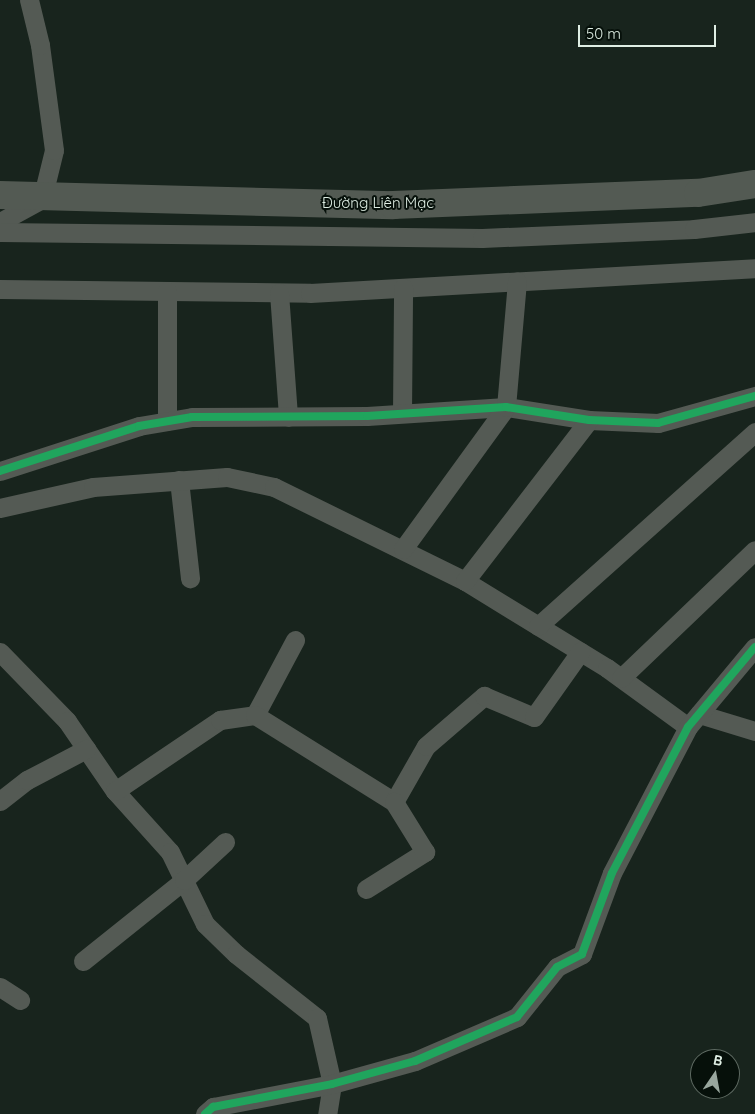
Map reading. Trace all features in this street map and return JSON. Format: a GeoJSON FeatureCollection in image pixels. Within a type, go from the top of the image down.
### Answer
{"type":"FeatureCollection","features":[{"type":"Feature","properties":{"kind":"main road","name":"Đường Liên Mạc"},"geometry":{"type":"LineString","coordinates":[[0,195],[42,199],[393,205],[698,193],[755,184]]}},
{"type":"Feature","properties":{"kind":"street"},"geometry":{"type":"LineString","coordinates":[[0,222],[42,199],[54,150],[40,45],[29,0]]}},
{"type":"Feature","properties":{"kind":"street"},"geometry":{"type":"LineString","coordinates":[[0,232],[482,238],[694,229],[755,222]]}},
{"type":"Feature","properties":{"kind":"street"},"geometry":{"type":"LineString","coordinates":[[0,290],[279,293],[755,268]]}},
{"type":"Feature","properties":{"kind":"street"},"geometry":{"type":"LineString","coordinates":[[403,549],[506,407],[517,281]]}},
{"type":"Feature","properties":{"kind":"street"},"geometry":{"type":"LineString","coordinates":[[402,288],[402,413]]}},
{"type":"Feature","properties":{"kind":"street"},"geometry":{"type":"LineString","coordinates":[[167,291],[167,421]]}},
{"type":"Feature","properties":{"kind":"street"},"geometry":{"type":"LineString","coordinates":[[279,293],[288,417]]}},
{"type":"Feature","properties":{"kind":"street"},"geometry":{"type":"LineString","coordinates":[[0,471],[139,426],[192,417],[288,417],[506,407],[589,420],[658,423],[755,396]]}},
{"type":"Feature","properties":{"kind":"street"},"geometry":{"type":"LineString","coordinates":[[465,581],[589,420]]}},
{"type":"Feature","properties":{"kind":"street"},"geometry":{"type":"LineString","coordinates":[[538,626],[755,432]]}},
{"type":"Feature","properties":{"kind":"street"},"geometry":{"type":"LineString","coordinates":[[0,508],[93,487],[179,480],[227,477],[274,487],[465,581],[693,721],[755,731]]}},
{"type":"Feature","properties":{"kind":"street"},"geometry":{"type":"LineString","coordinates":[[179,480],[190,578]]}},
{"type":"Feature","properties":{"kind":"street"},"geometry":{"type":"LineString","coordinates":[[621,678],[755,550]]}},
{"type":"Feature","properties":{"kind":"street"},"geometry":{"type":"LineString","coordinates":[[255,716],[295,640]]}},
{"type":"Feature","properties":{"kind":"street"},"geometry":{"type":"LineString","coordinates":[[205,1114],[213,1107],[332,1084],[415,1061],[517,1017],[557,967],[582,954],[612,873],[693,721],[755,647]]}},
{"type":"Feature","properties":{"kind":"street"},"geometry":{"type":"LineString","coordinates":[[394,802],[426,746],[484,696],[534,717],[580,652]]}},
{"type":"Feature","properties":{"kind":"street"},"geometry":{"type":"LineString","coordinates":[[2,657],[67,721],[115,791],[170,852],[205,924],[236,954],[317,1018],[332,1084],[327,1114]]}},
{"type":"Feature","properties":{"kind":"street"},"geometry":{"type":"LineString","coordinates":[[115,791],[220,720],[255,716],[394,802],[425,852],[366,889]]}},
{"type":"Feature","properties":{"kind":"street"},"geometry":{"type":"LineString","coordinates":[[0,801],[26,780],[86,749]]}},
{"type":"Feature","properties":{"kind":"street"},"geometry":{"type":"LineString","coordinates":[[83,961],[184,880],[225,842]]}},
{"type":"Feature","properties":{"kind":"street"},"geometry":{"type":"LineString","coordinates":[[0,987],[20,1000]]}},
{"type":"Feature","properties":{"kind":"cycle path"},"geometry":{"type":"LineString","coordinates":[[0,471],[139,426],[192,417],[367,416],[506,407],[589,420],[658,423],[755,396]]}},
{"type":"Feature","properties":{"kind":"cycle path"},"geometry":{"type":"LineString","coordinates":[[205,1114],[213,1107],[332,1084],[415,1061],[517,1017],[557,967],[582,954],[612,873],[688,727],[755,647]]}}]}
